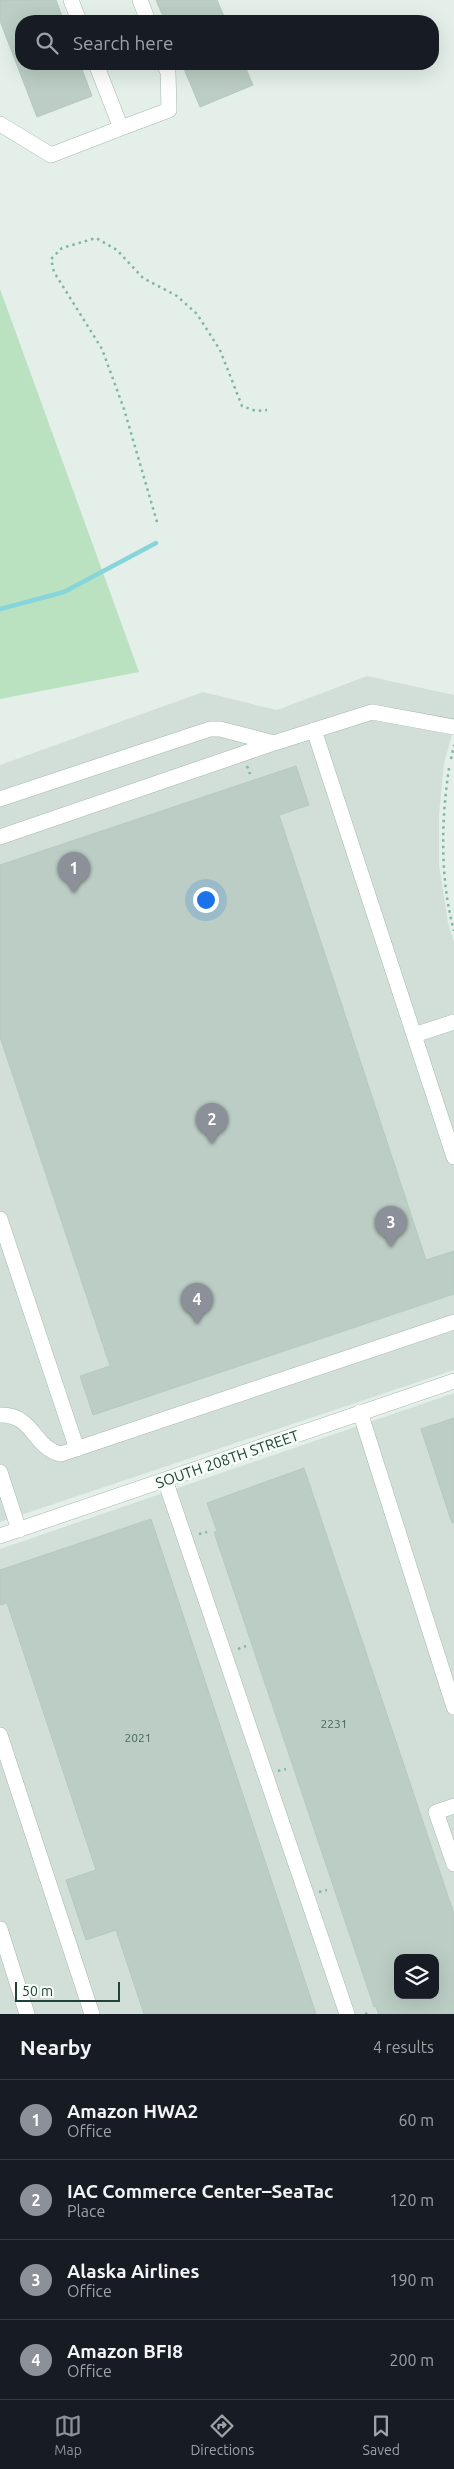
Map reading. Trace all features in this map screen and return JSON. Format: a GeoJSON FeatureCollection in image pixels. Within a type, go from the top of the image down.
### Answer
{"type":"FeatureCollection","features":[{"type":"Feature","properties":{"kind":"street"},"geometry":{"type":"LineString","coordinates":[[71,0],[77,15]]}},
{"type":"Feature","properties":{"kind":"street"},"geometry":{"type":"LineString","coordinates":[[140,0],[146,15]]}},
{"type":"Feature","properties":{"kind":"street"},"geometry":{"type":"LineString","coordinates":[[98,70],[121,128]]}},
{"type":"Feature","properties":{"kind":"street"},"geometry":{"type":"LineString","coordinates":[[0,124],[51,155],[169,110],[167,70]]}},
{"type":"Feature","properties":{"kind":"street"},"geometry":{"type":"LineString","coordinates":[[0,837],[274,743],[372,712],[454,727]]}},
{"type":"Feature","properties":{"kind":"street"},"geometry":{"type":"LineString","coordinates":[[0,798],[210,729],[220,729],[274,743]]}},
{"type":"Feature","properties":{"kind":"street"},"geometry":{"type":"LineString","coordinates":[[314,730],[454,1156]]}},
{"type":"Feature","properties":{"kind":"street"},"geometry":{"type":"LineString","coordinates":[[414,1035],[454,1022]]}},
{"type":"Feature","properties":{"kind":"street"},"geometry":{"type":"LineString","coordinates":[[0,1219],[77,1449]]}},
{"type":"Feature","properties":{"kind":"street"},"geometry":{"type":"LineString","coordinates":[[0,1415],[13,1414],[24,1422],[51,1452],[61,1454],[454,1322]]}},
{"type":"Feature","properties":{"kind":"street","name":"SOUTH 208TH STREET"},"geometry":{"type":"LineString","coordinates":[[0,1536],[454,1381]]}},
{"type":"Feature","properties":{"kind":"street"},"geometry":{"type":"LineString","coordinates":[[360,1412],[454,1707]]}},
{"type":"Feature","properties":{"kind":"street"},"geometry":{"type":"LineString","coordinates":[[0,1472],[19,1530]]}},
{"type":"Feature","properties":{"kind":"street"},"geometry":{"type":"LineString","coordinates":[[165,1480],[346,2014]]}},
{"type":"Feature","properties":{"kind":"street"},"geometry":{"type":"LineString","coordinates":[[0,1735],[92,2014]]}},
{"type":"Feature","properties":{"kind":"street"},"geometry":{"type":"LineString","coordinates":[[454,1806],[436,1812],[454,1864]]}},
{"type":"Feature","properties":{"kind":"street"},"geometry":{"type":"LineString","coordinates":[[0,1929],[27,2014]]}},
{"type":"Feature","properties":{"kind":"path"},"geometry":{"type":"LineString","coordinates":[[157,522],[124,410],[102,349],[54,272],[51,259],[62,248],[96,238],[117,250],[143,278],[177,296],[198,314],[220,350],[242,406],[256,411],[267,410]]}},
{"type":"Feature","properties":{"kind":"path"},"geometry":{"type":"LineString","coordinates":[[451,759],[454,745]]}},
{"type":"Feature","properties":{"kind":"path"},"geometry":{"type":"LineString","coordinates":[[449,768],[444,798],[444,867],[454,931]]}},
{"type":"Feature","properties":{"kind":"path"},"geometry":{"type":"LineString","coordinates":[[195,1536],[207,1532]]}},
{"type":"Feature","properties":{"kind":"path"},"geometry":{"type":"LineString","coordinates":[[233,1650],[246,1646]]}},
{"type":"Feature","properties":{"kind":"shaded area"},"geometry":{"type":"Polygon","coordinates":[[[367,676],[454,695],[454,727],[444,764],[439,814],[439,865],[448,923],[454,942],[454,1370],[0,1522],[0,765],[203,692],[277,710],[367,676]]]}},
{"type":"Feature","properties":{"kind":"shaded area"},"geometry":{"type":"Polygon","coordinates":[[[454,1393],[454,2014],[0,2014],[0,1549],[454,1393]]]}},
{"type":"Feature","properties":{"kind":"green space"},"geometry":{"type":"Polygon","coordinates":[[[0,289],[139,672],[0,699],[0,289]]]}},
{"type":"Feature","properties":{"kind":"building"},"geometry":{"type":"Polygon","coordinates":[[[0,0],[56,0],[62,15],[15,15],[15,60],[0,21],[0,0]]]}},
{"type":"Feature","properties":{"kind":"building"},"geometry":{"type":"Polygon","coordinates":[[[156,0],[217,0],[223,15],[162,15],[156,0]]]}},
{"type":"Feature","properties":{"kind":"building"},"geometry":{"type":"Polygon","coordinates":[[[19,70],[82,70],[92,96],[37,117],[19,70]]]}},
{"type":"Feature","properties":{"kind":"building"},"geometry":{"type":"Polygon","coordinates":[[[185,70],[247,70],[253,85],[200,107],[185,70]]]}},
{"type":"Feature","properties":{"kind":"building"},"geometry":{"type":"Polygon","coordinates":[[[296,766],[309,805],[279,815],[426,1260],[454,1251],[454,1294],[93,1415],[80,1376],[110,1366],[0,1037],[0,865],[296,766]]]}},
{"type":"Feature","properties":{"kind":"building"},"geometry":{"type":"Polygon","coordinates":[[[454,1418],[454,1523],[452,1523],[421,1429],[454,1418]]]}},
{"type":"Feature","properties":{"kind":"building"},"geometry":{"type":"Polygon","coordinates":[[[304,1468],[454,1914],[454,2014],[378,2014],[376,2006],[374,2007],[214,1532],[217,1531],[207,1503],[304,1468]]]}},
{"type":"Feature","properties":{"kind":"building"},"geometry":{"type":"Polygon","coordinates":[[[151,1519],[316,2014],[144,2014],[116,1930],[86,1940],[66,1880],[96,1870],[7,1603],[0,1605],[0,1570],[151,1519]]]}},
{"type":"Feature","properties":{"kind":"waterway"},"geometry":{"type":"LineString","coordinates":[[0,609],[64,592],[156,543]]}},
{"type":"Feature","properties":{"kind":"place","name":"Amazon HWA2"},"geometry":{"type":"Point","coordinates":[74,893]}},
{"type":"Feature","properties":{"kind":"place","name":"IAC Commerce Center–SeaTac"},"geometry":{"type":"Point","coordinates":[212,1144]}},
{"type":"Feature","properties":{"kind":"place","name":"Alaska Airlines"},"geometry":{"type":"Point","coordinates":[391,1247]}},
{"type":"Feature","properties":{"kind":"place","name":"Amazon BFI8"},"geometry":{"type":"Point","coordinates":[197,1324]}}]}
